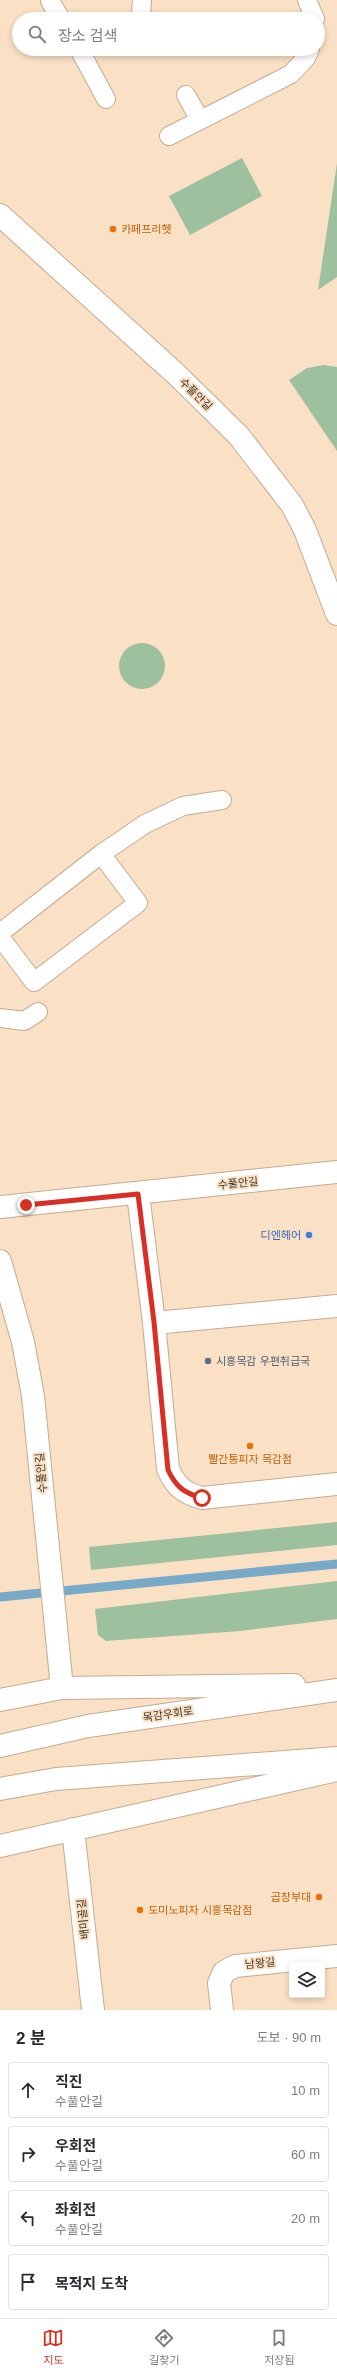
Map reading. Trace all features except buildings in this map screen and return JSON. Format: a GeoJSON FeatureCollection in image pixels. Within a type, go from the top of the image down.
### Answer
{"type":"FeatureCollection","features":[{"type":"Feature","properties":{"kind":"street","name":"수풀안길"},"geometry":{"type":"LineString","coordinates":[[0,215],[177,376],[240,436],[292,505],[305,530],[337,614]]}},
{"type":"Feature","properties":{"kind":"street","name":"수풀안길"},"geometry":{"type":"LineString","coordinates":[[0,1207],[138,1194],[337,1172]]}},
{"type":"Feature","properties":{"kind":"street"},"geometry":{"type":"LineString","coordinates":[[138,1194],[154,1322],[168,1470],[175,1484],[182,1491],[202,1498],[337,1484]]}},
{"type":"Feature","properties":{"kind":"street","name":"수풀안길"},"geometry":{"type":"LineString","coordinates":[[0,1261],[23,1342],[33,1396],[62,1688]]}},
{"type":"Feature","properties":{"kind":"street"},"geometry":{"type":"LineString","coordinates":[[154,1322],[337,1306]]}},
{"type":"Feature","properties":{"kind":"street"},"geometry":{"type":"LineString","coordinates":[[0,1700],[62,1688],[337,1683]]}},
{"type":"Feature","properties":{"kind":"street","name":"목감우회로"},"geometry":{"type":"LineString","coordinates":[[0,1746],[88,1726],[337,1690]]}},
{"type":"Feature","properties":{"kind":"street"},"geometry":{"type":"LineString","coordinates":[[0,1790],[56,1779],[337,1758]]}},
{"type":"Feature","properties":{"kind":"street"},"geometry":{"type":"LineString","coordinates":[[0,1846],[337,1770]]}},
{"type":"Feature","properties":{"kind":"street","name":"배미골길"},"geometry":{"type":"LineString","coordinates":[[72,1829],[93,2010]]}},
{"type":"Feature","properties":{"kind":"street","name":"남왕길"},"geometry":{"type":"LineString","coordinates":[[222,2010],[219,1983],[224,1972],[235,1966],[337,1956]]}},
{"type":"Feature","properties":{"kind":"lane"},"geometry":{"type":"LineString","coordinates":[[308,0],[312,12]]}},
{"type":"Feature","properties":{"kind":"lane"},"geometry":{"type":"LineString","coordinates":[[50,1],[57,12]]}},
{"type":"Feature","properties":{"kind":"lane"},"geometry":{"type":"LineString","coordinates":[[83,56],[106,99]]}},
{"type":"Feature","properties":{"kind":"lane"},"geometry":{"type":"LineString","coordinates":[[169,136],[291,74],[307,56]]}},
{"type":"Feature","properties":{"kind":"lane"},"geometry":{"type":"LineString","coordinates":[[186,95],[200,120]]}},
{"type":"Feature","properties":{"kind":"lane"},"geometry":{"type":"LineString","coordinates":[[0,933],[101,854],[145,824],[183,806],[222,800]]}},
{"type":"Feature","properties":{"kind":"lane"},"geometry":{"type":"LineString","coordinates":[[0,937],[34,982],[138,903],[101,854]]}},
{"type":"Feature","properties":{"kind":"lane"},"geometry":{"type":"LineString","coordinates":[[0,1018],[24,1021],[38,1012]]}},
{"type":"Feature","properties":{"kind":"green space"},"geometry":{"type":"Polygon","coordinates":[[[242,158],[262,196],[190,235],[169,196],[242,158]]]}},
{"type":"Feature","properties":{"kind":"green space"},"geometry":{"type":"Polygon","coordinates":[[[337,163],[337,277],[318,290],[337,163]]]}},
{"type":"Feature","properties":{"kind":"green space"},"geometry":{"type":"Polygon","coordinates":[[[324,365],[337,367],[337,451],[289,380],[307,368],[324,365]]]}},
{"type":"Feature","properties":{"kind":"green space"},"geometry":{"type":"Polygon","coordinates":[[[147,643],[159,649],[164,657],[164,675],[159,683],[151,688],[137,689],[125,683],[120,675],[119,661],[125,649],[133,644],[147,643]]]}},
{"type":"Feature","properties":{"kind":"green space"},"geometry":{"type":"Polygon","coordinates":[[[337,1522],[337,1545],[91,1570],[89,1547],[337,1522]]]}},
{"type":"Feature","properties":{"kind":"green space"},"geometry":{"type":"Polygon","coordinates":[[[337,1581],[337,1619],[240,1631],[106,1641],[98,1635],[95,1609],[337,1581]]]}},
{"type":"Feature","properties":{"kind":"waterway"},"geometry":{"type":"LineString","coordinates":[[0,1597],[337,1564]]}},
{"type":"Feature","properties":{"kind":"place","name":"카페프리헷"},"geometry":{"type":"Point","coordinates":[113,229]}},
{"type":"Feature","properties":{"kind":"place","name":"디엔헤어"},"geometry":{"type":"Point","coordinates":[309,1235]}},
{"type":"Feature","properties":{"kind":"place","name":"시흥목감 우편취급국"},"geometry":{"type":"Point","coordinates":[208,1361]}},
{"type":"Feature","properties":{"kind":"place","name":"빨간통피자 목감점"},"geometry":{"type":"Point","coordinates":[250,1446]}},
{"type":"Feature","properties":{"kind":"place","name":"곱창부대"},"geometry":{"type":"Point","coordinates":[319,1897]}},
{"type":"Feature","properties":{"kind":"place","name":"도미노피자 시흥목감점"},"geometry":{"type":"Point","coordinates":[140,1910]}},
{"type":"Feature","properties":{"kind":"route"},"geometry":{"type":"LineString","coordinates":[[26,1205],[138,1194],[154,1322],[168,1470],[175,1484],[182,1491],[202,1498]]}}]}
